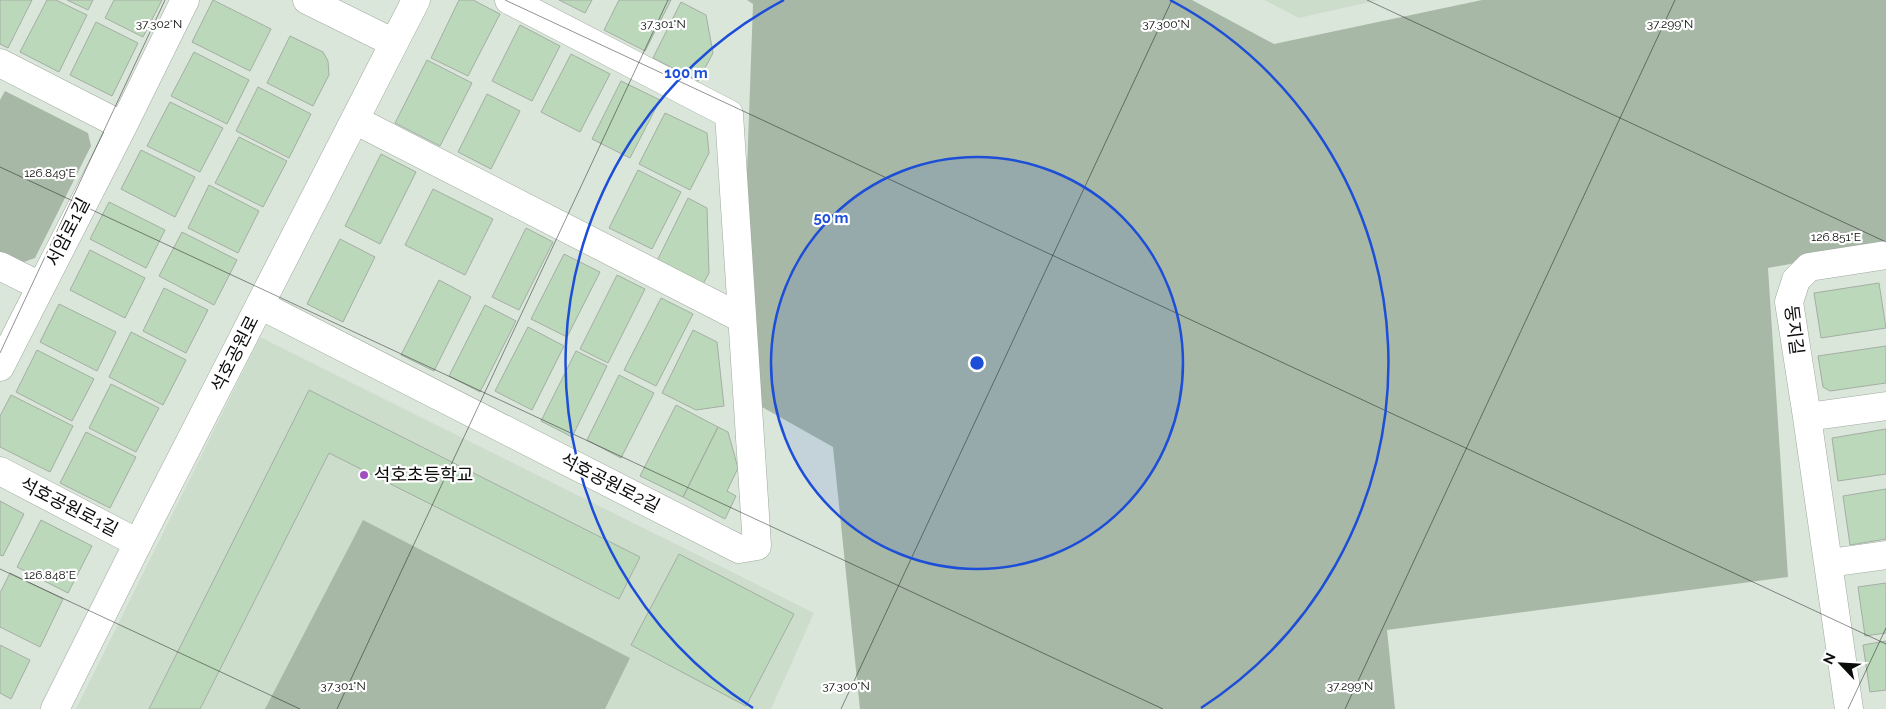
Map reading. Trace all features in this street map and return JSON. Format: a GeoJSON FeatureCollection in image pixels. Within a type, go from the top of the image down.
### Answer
{"type":"FeatureCollection","features":[{"type":"Feature","properties":{"kind":"street","name":"서암로1길"},"geometry":{"type":"LineString","coordinates":[[0,367],[185,0]]}},
{"type":"Feature","properties":{"kind":"street"},"geometry":{"type":"LineString","coordinates":[[307,0],[394,43]]}},
{"type":"Feature","properties":{"kind":"street","name":"석호공원로"},"geometry":{"type":"LineString","coordinates":[[55,709],[416,0]]}},
{"type":"Feature","properties":{"kind":"street","name":"석호공원로2길"},"geometry":{"type":"LineString","coordinates":[[260,305],[739,549],[757,546],[729,114],[510,0]]}},
{"type":"Feature","properties":{"kind":"street"},"geometry":{"type":"LineString","coordinates":[[0,63],[123,126]]}},
{"type":"Feature","properties":{"kind":"street"},"geometry":{"type":"LineString","coordinates":[[355,120],[741,318]]}},
{"type":"Feature","properties":{"kind":"street","name":"둥지길"},"geometry":{"type":"LineString","coordinates":[[1849,709],[1829,563],[1788,302],[1796,280],[1808,267],[1886,255]]}},
{"type":"Feature","properties":{"kind":"street","name":"서암로1길"},"geometry":{"type":"LineString","coordinates":[[0,266],[40,286]]}},
{"type":"Feature","properties":{"kind":"street"},"geometry":{"type":"LineString","coordinates":[[1807,418],[1886,406]]}},
{"type":"Feature","properties":{"kind":"street","name":"석호공원로1길"},"geometry":{"type":"LineString","coordinates":[[0,472],[138,543]]}},
{"type":"Feature","properties":{"kind":"street"},"geometry":{"type":"LineString","coordinates":[[1829,563],[1886,555]]}},
{"type":"Feature","properties":{"kind":"shaded area"},"geometry":{"type":"Polygon","coordinates":[[[747,0],[1192,0],[1274,44],[1482,0],[1886,0],[1886,246],[1768,268],[1788,577],[1387,630],[1395,709],[860,709],[833,447],[739,394],[753,4],[747,0]]]}},
{"type":"Feature","properties":{"kind":"shaded area"},"geometry":{"type":"Polygon","coordinates":[[[1264,0],[1379,0],[1299,18],[1264,0]]]}},
{"type":"Feature","properties":{"kind":"shaded area"},"geometry":{"type":"Polygon","coordinates":[[[5,91],[88,133],[91,146],[35,258],[21,263],[0,252],[0,100],[5,91]]]}},
{"type":"Feature","properties":{"kind":"shaded area","name":"석호초등학교"},"geometry":{"type":"Polygon","coordinates":[[[260,337],[814,613],[771,709],[76,709],[260,337]]]}},
{"type":"Feature","properties":{"kind":"shaded area"},"geometry":{"type":"Polygon","coordinates":[[[363,520],[630,658],[605,709],[265,709],[363,520]]]}},
{"type":"Feature","properties":{"kind":"building"},"geometry":{"type":"Polygon","coordinates":[[[0,0],[32,0],[8,48],[0,44],[0,0]]]}},
{"type":"Feature","properties":{"kind":"building"},"geometry":{"type":"Polygon","coordinates":[[[47,0],[56,0],[87,15],[59,72],[20,52],[47,0]]]}},
{"type":"Feature","properties":{"kind":"building"},"geometry":{"type":"Polygon","coordinates":[[[67,0],[93,0],[88,10],[67,0]]]}},
{"type":"Feature","properties":{"kind":"building"},"geometry":{"type":"Polygon","coordinates":[[[114,0],[162,0],[143,37],[105,18],[114,0]]]}},
{"type":"Feature","properties":{"kind":"building"},"geometry":{"type":"Polygon","coordinates":[[[213,0],[271,29],[250,71],[192,42],[213,0]]]}},
{"type":"Feature","properties":{"kind":"building"},"geometry":{"type":"Polygon","coordinates":[[[459,0],[473,0],[500,14],[468,76],[431,58],[459,0]]]}},
{"type":"Feature","properties":{"kind":"building"},"geometry":{"type":"Polygon","coordinates":[[[559,0],[592,0],[585,13],[559,0]]]}},
{"type":"Feature","properties":{"kind":"building"},"geometry":{"type":"Polygon","coordinates":[[[619,0],[671,0],[645,51],[604,30],[619,0]]]}},
{"type":"Feature","properties":{"kind":"building"},"geometry":{"type":"Polygon","coordinates":[[[681,2],[706,15],[713,53],[698,81],[653,58],[681,2]]]}},
{"type":"Feature","properties":{"kind":"building"},"geometry":{"type":"Polygon","coordinates":[[[96,22],[138,43],[112,96],[70,75],[96,22]]]}},
{"type":"Feature","properties":{"kind":"building"},"geometry":{"type":"Polygon","coordinates":[[[520,25],[560,46],[532,101],[492,81],[520,25]]]}},
{"type":"Feature","properties":{"kind":"building"},"geometry":{"type":"Polygon","coordinates":[[[290,36],[323,52],[328,61],[329,75],[313,106],[267,83],[290,36]]]}},
{"type":"Feature","properties":{"kind":"building"},"geometry":{"type":"Polygon","coordinates":[[[194,52],[249,80],[227,124],[171,96],[194,52]]]}},
{"type":"Feature","properties":{"kind":"building"},"geometry":{"type":"Polygon","coordinates":[[[571,54],[610,74],[580,132],[541,112],[571,54]]]}},
{"type":"Feature","properties":{"kind":"building"},"geometry":{"type":"Polygon","coordinates":[[[427,60],[472,83],[440,146],[395,123],[427,60]]]}},
{"type":"Feature","properties":{"kind":"building"},"geometry":{"type":"Polygon","coordinates":[[[621,81],[660,100],[630,158],[592,139],[621,81]]]}},
{"type":"Feature","properties":{"kind":"building"},"geometry":{"type":"Polygon","coordinates":[[[258,87],[311,114],[289,158],[236,131],[258,87]]]}},
{"type":"Feature","properties":{"kind":"building"},"geometry":{"type":"Polygon","coordinates":[[[487,94],[520,111],[491,169],[458,152],[487,94]]]}},
{"type":"Feature","properties":{"kind":"building"},"geometry":{"type":"Polygon","coordinates":[[[170,102],[223,128],[200,172],[147,146],[170,102]]]}},
{"type":"Feature","properties":{"kind":"building"},"geometry":{"type":"Polygon","coordinates":[[[665,113],[707,133],[709,153],[690,190],[639,164],[665,113]]]}},
{"type":"Feature","properties":{"kind":"building"},"geometry":{"type":"Polygon","coordinates":[[[239,137],[287,161],[263,207],[215,183],[239,137]]]}},
{"type":"Feature","properties":{"kind":"building"},"geometry":{"type":"Polygon","coordinates":[[[141,150],[195,177],[175,217],[121,189],[141,150]]]}},
{"type":"Feature","properties":{"kind":"building"},"geometry":{"type":"Polygon","coordinates":[[[381,154],[416,172],[380,244],[345,226],[381,154]]]}},
{"type":"Feature","properties":{"kind":"building"},"geometry":{"type":"Polygon","coordinates":[[[638,170],[681,192],[652,249],[609,228],[638,170]]]}},
{"type":"Feature","properties":{"kind":"building"},"geometry":{"type":"Polygon","coordinates":[[[209,185],[259,211],[238,253],[188,228],[209,185]]]}},
{"type":"Feature","properties":{"kind":"building"},"geometry":{"type":"Polygon","coordinates":[[[433,189],[493,219],[465,275],[405,245],[433,189]]]}},
{"type":"Feature","properties":{"kind":"building"},"geometry":{"type":"Polygon","coordinates":[[[688,198],[707,208],[709,273],[702,286],[656,263],[688,198]]]}},
{"type":"Feature","properties":{"kind":"building"},"geometry":{"type":"Polygon","coordinates":[[[109,202],[165,230],[146,268],[90,239],[109,202]]]}},
{"type":"Feature","properties":{"kind":"building"},"geometry":{"type":"Polygon","coordinates":[[[526,228],[553,242],[519,310],[492,297],[526,228]]]}},
{"type":"Feature","properties":{"kind":"building"},"geometry":{"type":"Polygon","coordinates":[[[182,232],[237,260],[214,305],[159,276],[182,232]]]}},
{"type":"Feature","properties":{"kind":"building"},"geometry":{"type":"Polygon","coordinates":[[[340,239],[375,257],[343,322],[307,304],[340,239]]]}},
{"type":"Feature","properties":{"kind":"building"},"geometry":{"type":"Polygon","coordinates":[[[90,250],[145,278],[125,318],[70,290],[90,250]]]}},
{"type":"Feature","properties":{"kind":"building"},"geometry":{"type":"Polygon","coordinates":[[[564,254],[600,272],[567,337],[531,319],[564,254]]]}},
{"type":"Feature","properties":{"kind":"building"},"geometry":{"type":"Polygon","coordinates":[[[617,275],[645,289],[608,363],[580,349],[617,275]]]}},
{"type":"Feature","properties":{"kind":"building"},"geometry":{"type":"Polygon","coordinates":[[[439,280],[471,297],[434,371],[401,355],[439,280]]]}},
{"type":"Feature","properties":{"kind":"building"},"geometry":{"type":"Polygon","coordinates":[[[1879,283],[1886,328],[1821,338],[1814,293],[1879,283]]]}},
{"type":"Feature","properties":{"kind":"building"},"geometry":{"type":"Polygon","coordinates":[[[164,288],[208,310],[186,353],[143,331],[164,288]]]}},
{"type":"Feature","properties":{"kind":"building"},"geometry":{"type":"Polygon","coordinates":[[[661,298],[693,314],[656,386],[624,370],[661,298]]]}},
{"type":"Feature","properties":{"kind":"building"},"geometry":{"type":"Polygon","coordinates":[[[59,304],[116,332],[97,371],[40,342],[59,304]]]}},
{"type":"Feature","properties":{"kind":"building"},"geometry":{"type":"Polygon","coordinates":[[[485,305],[516,321],[480,392],[449,376],[485,305]]]}},
{"type":"Feature","properties":{"kind":"building"},"geometry":{"type":"Polygon","coordinates":[[[528,327],[564,346],[532,410],[495,391],[528,327]]]}},
{"type":"Feature","properties":{"kind":"building"},"geometry":{"type":"Polygon","coordinates":[[[693,330],[717,342],[724,406],[696,410],[662,393],[693,330]]]}},
{"type":"Feature","properties":{"kind":"building"},"geometry":{"type":"Polygon","coordinates":[[[131,332],[186,360],[163,405],[109,377],[131,332]]]}},
{"type":"Feature","properties":{"kind":"building"},"geometry":{"type":"Polygon","coordinates":[[[1886,346],[1886,383],[1830,391],[1823,387],[1818,356],[1886,346]]]}},
{"type":"Feature","properties":{"kind":"building"},"geometry":{"type":"Polygon","coordinates":[[[37,350],[94,379],[72,421],[16,392],[37,350]]]}},
{"type":"Feature","properties":{"kind":"building"},"geometry":{"type":"Polygon","coordinates":[[[576,351],[607,366],[572,437],[541,421],[576,351]]]}},
{"type":"Feature","properties":{"kind":"building"},"geometry":{"type":"Polygon","coordinates":[[[619,375],[654,393],[621,458],[587,440],[619,375]]]}},
{"type":"Feature","properties":{"kind":"building"},"geometry":{"type":"Polygon","coordinates":[[[111,384],[159,408],[136,452],[89,428],[111,384]]]}},
{"type":"Feature","properties":{"kind":"building"},"geometry":{"type":"Polygon","coordinates":[[[309,390],[640,557],[619,599],[329,453],[200,709],[149,709],[309,390]]]}},
{"type":"Feature","properties":{"kind":"building"},"geometry":{"type":"Polygon","coordinates":[[[11,395],[73,426],[50,472],[0,447],[0,416],[11,395]]]}},
{"type":"Feature","properties":{"kind":"building"},"geometry":{"type":"Polygon","coordinates":[[[676,405],[718,427],[683,497],[640,476],[676,405]]]}},
{"type":"Feature","properties":{"kind":"building"},"geometry":{"type":"Polygon","coordinates":[[[718,427],[728,432],[738,468],[727,491],[736,496],[725,519],[683,497],[718,427]]]}},
{"type":"Feature","properties":{"kind":"building"},"geometry":{"type":"Polygon","coordinates":[[[1886,429],[1886,474],[1838,481],[1832,438],[1886,429]]]}},
{"type":"Feature","properties":{"kind":"building"},"geometry":{"type":"Polygon","coordinates":[[[86,432],[136,457],[110,508],[60,483],[86,432]]]}},
{"type":"Feature","properties":{"kind":"building"},"geometry":{"type":"Polygon","coordinates":[[[1886,489],[1886,539],[1850,545],[1843,496],[1886,489]]]}},
{"type":"Feature","properties":{"kind":"building"},"geometry":{"type":"Polygon","coordinates":[[[0,501],[24,514],[3,556],[0,555],[0,501]]]}},
{"type":"Feature","properties":{"kind":"building"},"geometry":{"type":"Polygon","coordinates":[[[41,520],[92,546],[68,593],[17,567],[41,520]]]}},
{"type":"Feature","properties":{"kind":"building"},"geometry":{"type":"Polygon","coordinates":[[[679,554],[794,614],[746,706],[631,645],[679,554]]]}},
{"type":"Feature","properties":{"kind":"building"},"geometry":{"type":"Polygon","coordinates":[[[10,573],[63,599],[40,647],[0,627],[0,593],[10,573]]]}},
{"type":"Feature","properties":{"kind":"building"},"geometry":{"type":"Polygon","coordinates":[[[1886,583],[1886,633],[1865,636],[1858,587],[1886,583]]]}},
{"type":"Feature","properties":{"kind":"building"},"geometry":{"type":"Polygon","coordinates":[[[1886,641],[1886,690],[1870,692],[1863,645],[1886,641]]]}},
{"type":"Feature","properties":{"kind":"building"},"geometry":{"type":"Polygon","coordinates":[[[0,645],[30,660],[11,699],[0,693],[0,645]]]}},
{"type":"Feature","properties":{"kind":"place","name":"석호초등학교"},"geometry":{"type":"Point","coordinates":[364,475]}}]}
